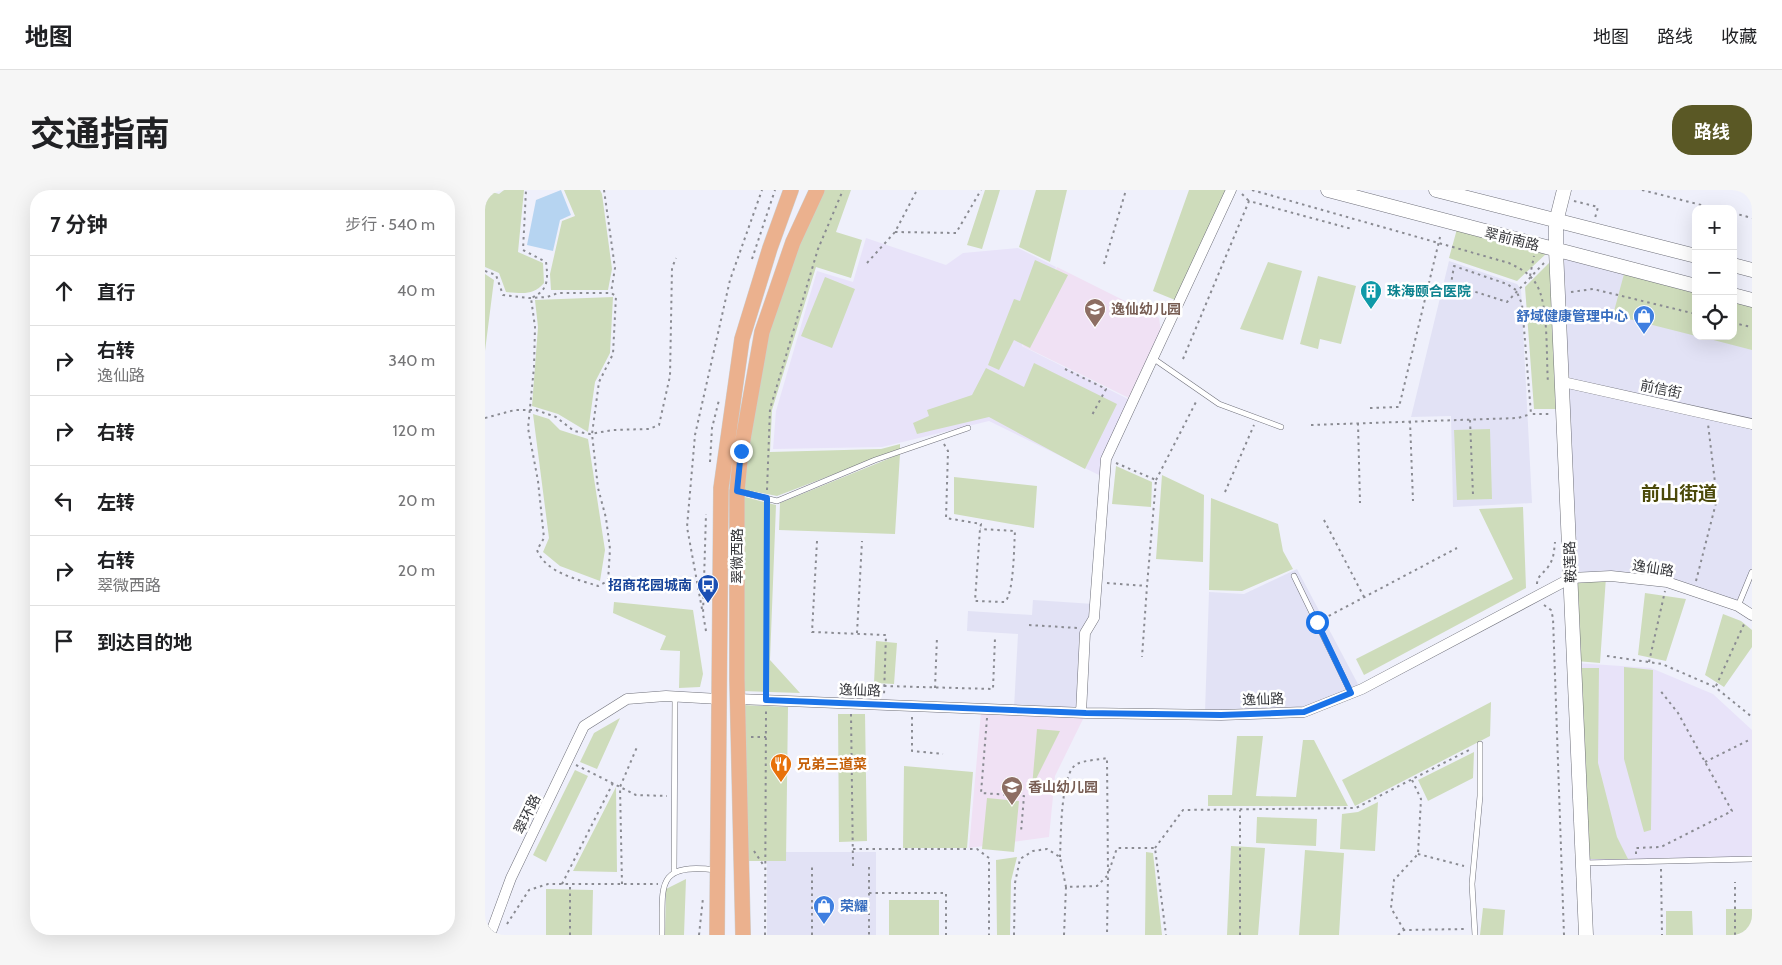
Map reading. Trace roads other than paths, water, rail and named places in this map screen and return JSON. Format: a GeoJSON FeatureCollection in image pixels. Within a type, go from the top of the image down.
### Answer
{"type":"FeatureCollection","features":[{"type":"Feature","properties":{"kind":"main road","name":"翠微西路"},"geometry":{"type":"LineString","coordinates":[[717,935],[716,870],[721,488],[742,339],[770,248],[791,190]]}},
{"type":"Feature","properties":{"kind":"main road","name":"翠微西路"},"geometry":{"type":"LineString","coordinates":[[743,935],[737,699],[737,491],[741,451],[762,332],[793,242],[817,190]]}},
{"type":"Feature","properties":{"kind":"street"},"geometry":{"type":"LineString","coordinates":[[1081,712],[1085,633],[1094,618],[1106,459],[1155,359],[1231,190]]}},
{"type":"Feature","properties":{"kind":"street","name":"翠前南路"},"geometry":{"type":"LineString","coordinates":[[1328,190],[1551,254],[1692,285]]}},
{"type":"Feature","properties":{"kind":"street","name":"翠前南路"},"geometry":{"type":"LineString","coordinates":[[1436,190],[1692,255]]}},
{"type":"Feature","properties":{"kind":"street","name":"鞍莲路"},"geometry":{"type":"LineString","coordinates":[[1564,190],[1551,254],[1558,293],[1565,413],[1581,863],[1586,935]]}},
{"type":"Feature","properties":{"kind":"street"},"geometry":{"type":"LineString","coordinates":[[1737,266],[1752,270]]}},
{"type":"Feature","properties":{"kind":"street"},"geometry":{"type":"LineString","coordinates":[[1737,296],[1752,300]]}},
{"type":"Feature","properties":{"kind":"street","name":"前信街"},"geometry":{"type":"LineString","coordinates":[[1563,382],[1752,424]]}},
{"type":"Feature","properties":{"kind":"street","name":"逸仙路"},"geometry":{"type":"LineString","coordinates":[[737,699],[1081,712],[1221,715],[1304,712],[1351,693],[1571,578],[1611,576],[1667,582],[1738,606],[1751,614]]}},
{"type":"Feature","properties":{"kind":"street"},"geometry":{"type":"LineString","coordinates":[[675,696],[719,699]]}},
{"type":"Feature","properties":{"kind":"street","name":"翠环路"},"geometry":{"type":"LineString","coordinates":[[490,935],[511,878],[584,726],[627,699],[675,696]]}},
{"type":"Feature","properties":{"kind":"lane"},"geometry":{"type":"LineString","coordinates":[[1155,359],[1219,404],[1281,427]]}},
{"type":"Feature","properties":{"kind":"lane"},"geometry":{"type":"LineString","coordinates":[[737,491],[777,501],[939,436],[968,428]]}},
{"type":"Feature","properties":{"kind":"lane"},"geometry":{"type":"LineString","coordinates":[[1738,606],[1752,572]]}},
{"type":"Feature","properties":{"kind":"lane"},"geometry":{"type":"LineString","coordinates":[[1295,576],[1351,693]]}},
{"type":"Feature","properties":{"kind":"lane"},"geometry":{"type":"LineString","coordinates":[[674,873],[675,696]]}},
{"type":"Feature","properties":{"kind":"lane"},"geometry":{"type":"LineString","coordinates":[[1474,932],[1474,869],[1480,796],[1480,744]]}},
{"type":"Feature","properties":{"kind":"lane"},"geometry":{"type":"LineString","coordinates":[[1581,863],[1752,859]]}},
{"type":"Feature","properties":{"kind":"lane"},"geometry":{"type":"LineString","coordinates":[[662,935],[663,884],[674,873],[684,868],[716,870]]}},
{"type":"Feature","properties":{"kind":"water"},"geometry":{"type":"Polygon","coordinates":[[[561,190],[571,215],[560,220],[553,251],[527,245],[536,200],[561,190]]]}},
{"type":"Feature","properties":{"kind":"place","name":"珠海颐合医院"},"geometry":{"type":"Point","coordinates":[1371,310]}},
{"type":"Feature","properties":{"kind":"place","name":"逸仙幼儿园"},"geometry":{"type":"Point","coordinates":[1095,328]}},
{"type":"Feature","properties":{"kind":"place","name":"舒域健康管理中心"},"geometry":{"type":"Point","coordinates":[1644,335]}},
{"type":"Feature","properties":{"kind":"place","name":"招商花园城南"},"geometry":{"type":"Point","coordinates":[708,604]}},
{"type":"Feature","properties":{"kind":"place","name":"兄弟三道菜"},"geometry":{"type":"Point","coordinates":[781,783]}},
{"type":"Feature","properties":{"kind":"place","name":"香山幼儿园"},"geometry":{"type":"Point","coordinates":[1012,806]}},
{"type":"Feature","properties":{"kind":"place","name":"荣耀"},"geometry":{"type":"Point","coordinates":[824,925]}},
{"type":"Feature","properties":{"kind":"district","name":"前山街道"},"geometry":{"type":"Point","coordinates":[1679,493]}}]}
